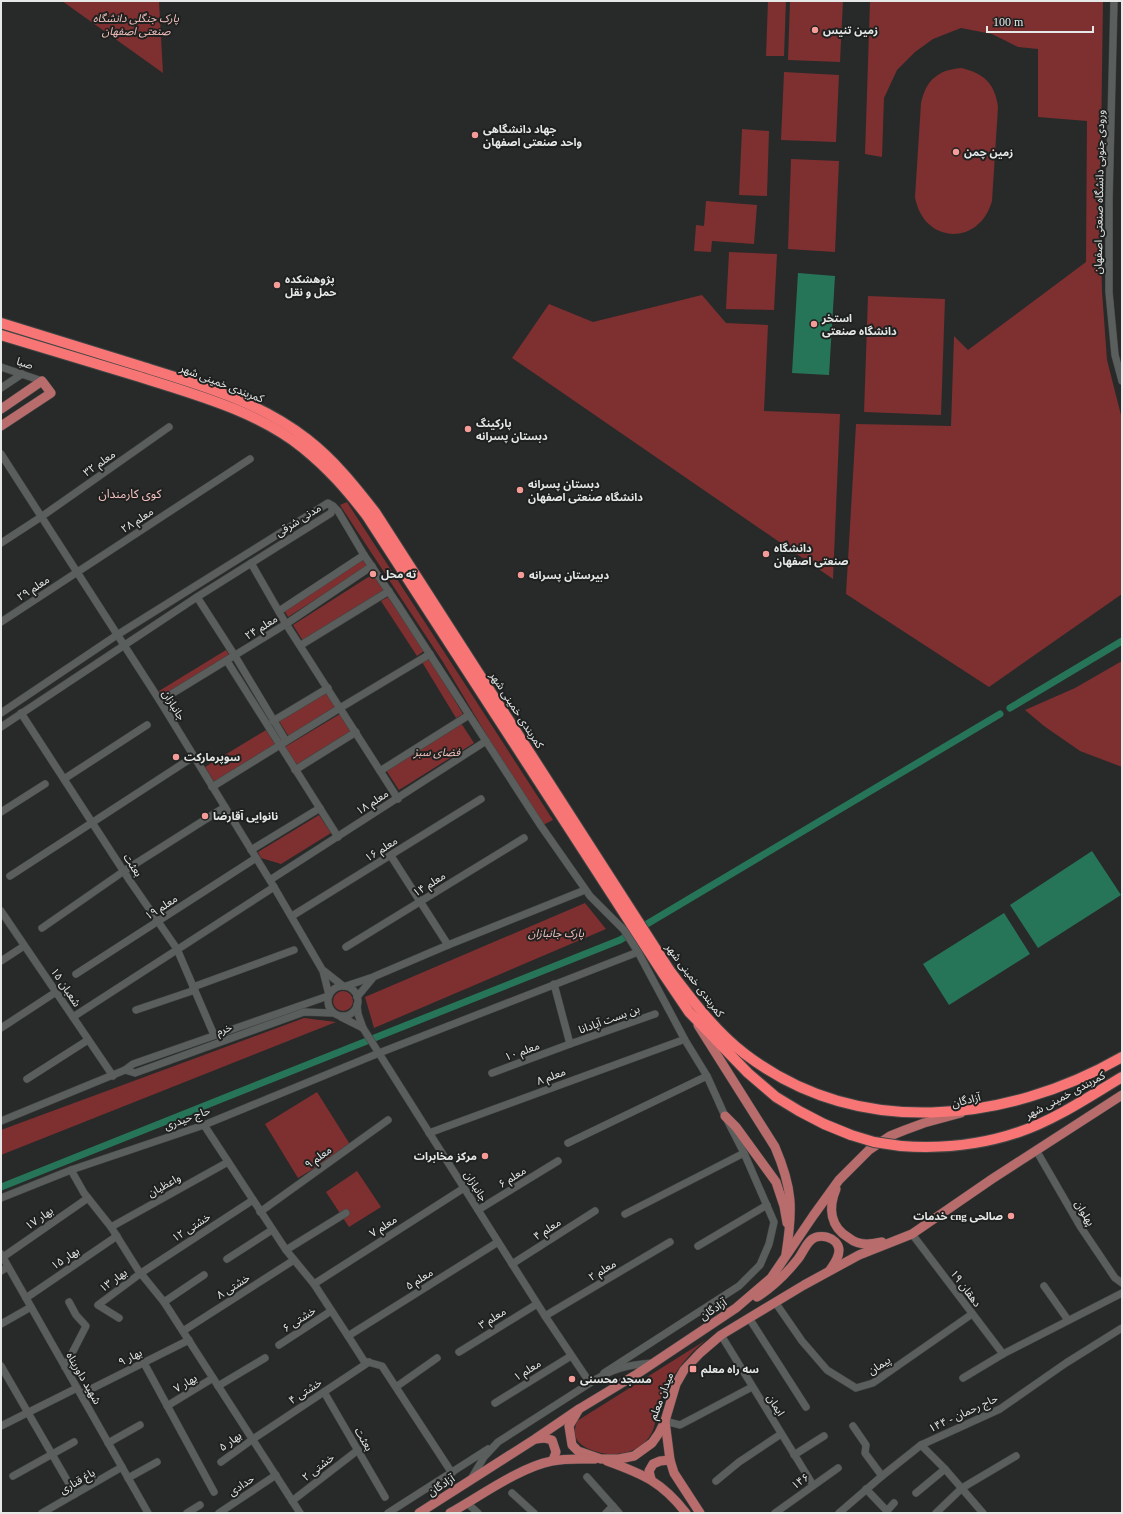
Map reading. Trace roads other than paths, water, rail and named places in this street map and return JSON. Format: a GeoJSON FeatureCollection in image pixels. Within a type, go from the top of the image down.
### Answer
{"type":"FeatureCollection","features":[{"type":"Feature","properties":{"kind":"highway","name":"کمربندی خمینی شهر"},"geometry":{"type":"LineString","coordinates":[[1,323],[168,375],[253,406],[306,438],[330,458],[375,512],[613,890],[641,941],[689,1012],[748,1073],[776,1097],[824,1124],[851,1135],[874,1142],[926,1148],[963,1145],[997,1139],[1020,1132],[1044,1121],[1122,1077]]}},
{"type":"Feature","properties":{"kind":"highway","name":"کمربندی خمینی شهر"},"geometry":{"type":"LineString","coordinates":[[1,335],[216,402],[250,416],[273,428],[302,447],[326,468],[344,486],[367,516],[613,890]]}},
{"type":"Feature","properties":{"kind":"highway","name":"کمربندی خمینی شهر"},"geometry":{"type":"LineString","coordinates":[[641,941],[670,970],[710,1022],[744,1053],[770,1071],[800,1087],[858,1106],[880,1110],[914,1113],[952,1111],[990,1106],[1035,1095],[1079,1078],[1122,1057]]}},
{"type":"Feature","properties":{"kind":"main road"},"geometry":{"type":"LineString","coordinates":[[1,408],[42,381],[51,393],[1,426]]}},
{"type":"Feature","properties":{"kind":"main road"},"geometry":{"type":"LineString","coordinates":[[689,1012],[768,1136],[780,1158],[787,1178],[790,1194],[791,1222],[785,1258]]}},
{"type":"Feature","properties":{"kind":"main road"},"geometry":{"type":"LineString","coordinates":[[720,1335],[828,1272],[859,1256],[912,1234],[1036,1150],[1122,1095]]}},
{"type":"Feature","properties":{"kind":"main road","name":"آزادگان"},"geometry":{"type":"LineString","coordinates":[[419,1513],[535,1439],[579,1408],[637,1374],[736,1308],[771,1278],[839,1180],[869,1150],[890,1136],[924,1123],[990,1106]]}},
{"type":"Feature","properties":{"kind":"main road"},"geometry":{"type":"LineString","coordinates":[[724,1116],[736,1127],[776,1182],[784,1206],[788,1242]]}},
{"type":"Feature","properties":{"kind":"main road"},"geometry":{"type":"LineString","coordinates":[[839,1180],[832,1200],[831,1209],[833,1219],[841,1232],[857,1243],[866,1244],[894,1241]]}},
{"type":"Feature","properties":{"kind":"main road"},"geometry":{"type":"LineString","coordinates":[[736,1308],[774,1285],[797,1260],[810,1241],[817,1237],[832,1238],[838,1245],[839,1251],[837,1258],[828,1272]]}},
{"type":"Feature","properties":{"kind":"main road","name":"میدان معلم"},"geometry":{"type":"LineString","coordinates":[[579,1408],[569,1426],[572,1445],[578,1451],[601,1459],[619,1459],[634,1456],[652,1443],[665,1421],[676,1384],[684,1370],[700,1352],[720,1335]]}},
{"type":"Feature","properties":{"kind":"main road"},"geometry":{"type":"LineString","coordinates":[[665,1421],[670,1460],[674,1473],[700,1513]]}},
{"type":"Feature","properties":{"kind":"main road"},"geometry":{"type":"LineString","coordinates":[[535,1439],[544,1438],[552,1440],[556,1452],[553,1460]]}},
{"type":"Feature","properties":{"kind":"main road"},"geometry":{"type":"LineString","coordinates":[[450,1513],[520,1472],[543,1462],[553,1460],[601,1459],[637,1472],[651,1479],[677,1500],[686,1513]]}},
{"type":"Feature","properties":{"kind":"main road"},"geometry":{"type":"LineString","coordinates":[[651,1479],[649,1471],[653,1464],[660,1461],[670,1460]]}},
{"type":"Feature","properties":{"kind":"main road"},"geometry":{"type":"LineString","coordinates":[[426,1513],[441,1502],[446,1496]]}},
{"type":"Feature","properties":{"kind":"street","name":"ورودی جنوبی دانشگاه صنعتی اصفهان"},"geometry":{"type":"LineString","coordinates":[[1114,1],[1109,200],[1109,292],[1115,355],[1122,381]]}},
{"type":"Feature","properties":{"kind":"street","name":"صبا"},"geometry":{"type":"LineString","coordinates":[[1,367],[42,381]]}},
{"type":"Feature","properties":{"kind":"street"},"geometry":{"type":"LineString","coordinates":[[1,388],[22,374]]}},
{"type":"Feature","properties":{"kind":"street","name":"معلم ۳۲"},"geometry":{"type":"LineString","coordinates":[[1,543],[41,517],[169,427]]}},
{"type":"Feature","properties":{"kind":"street","name":"جانبازان"},"geometry":{"type":"LineString","coordinates":[[1,454],[160,701],[292,916],[323,971]]}},
{"type":"Feature","properties":{"kind":"street","name":"معلم ۲۸"},"geometry":{"type":"LineString","coordinates":[[77,573],[250,459]]}},
{"type":"Feature","properties":{"kind":"street","name":"مدنی شرقی"},"geometry":{"type":"LineString","coordinates":[[1,727],[197,597],[331,513],[333,506],[328,503],[117,635],[2,711]]}},
{"type":"Feature","properties":{"kind":"street"},"geometry":{"type":"LineString","coordinates":[[333,506],[338,511],[364,555],[470,715],[541,826],[585,890],[624,930],[641,941],[638,952],[685,1040],[707,1076],[724,1116],[744,1154],[774,1222],[770,1244],[760,1265],[739,1286],[388,1513]]}},
{"type":"Feature","properties":{"kind":"street"},"geometry":{"type":"LineString","coordinates":[[279,611],[364,555]]}},
{"type":"Feature","properties":{"kind":"street"},"geometry":{"type":"LineString","coordinates":[[251,563],[286,624],[301,645],[398,798]]}},
{"type":"Feature","properties":{"kind":"street","name":"معلم ۲۴"},"geometry":{"type":"LineString","coordinates":[[160,701],[286,624],[372,566]]}},
{"type":"Feature","properties":{"kind":"street","name":"معلم ۲۹"},"geometry":{"type":"LineString","coordinates":[[1,622],[77,573]]}},
{"type":"Feature","properties":{"kind":"street"},"geometry":{"type":"LineString","coordinates":[[301,645],[389,591]]}},
{"type":"Feature","properties":{"kind":"street"},"geometry":{"type":"LineString","coordinates":[[197,597],[235,656],[286,741]]}},
{"type":"Feature","properties":{"kind":"street"},"geometry":{"type":"LineString","coordinates":[[212,787],[430,654]]}},
{"type":"Feature","properties":{"kind":"street"},"geometry":{"type":"LineString","coordinates":[[227,661],[338,837]]}},
{"type":"Feature","properties":{"kind":"street"},"geometry":{"type":"LineString","coordinates":[[273,721],[328,688]]}},
{"type":"Feature","properties":{"kind":"street","name":"بعثت"},"geometry":{"type":"LineString","coordinates":[[22,714],[124,872],[177,950],[214,1035]]}},
{"type":"Feature","properties":{"kind":"street"},"geometry":{"type":"LineString","coordinates":[[380,771],[470,715]]}},
{"type":"Feature","properties":{"kind":"street"},"geometry":{"type":"LineString","coordinates":[[64,779],[147,725]]}},
{"type":"Feature","properties":{"kind":"street"},"geometry":{"type":"LineString","coordinates":[[295,770],[356,732]]}},
{"type":"Feature","properties":{"kind":"street","name":"معلم ۱۸"},"geometry":{"type":"LineString","coordinates":[[73,1017],[177,950],[338,837],[486,741]]}},
{"type":"Feature","properties":{"kind":"street"},"geometry":{"type":"LineString","coordinates":[[10,876],[193,757]]}},
{"type":"Feature","properties":{"kind":"street"},"geometry":{"type":"LineString","coordinates":[[1,812],[45,784]]}},
{"type":"Feature","properties":{"kind":"street","name":"معلم ۱۶"},"geometry":{"type":"LineString","coordinates":[[292,916],[481,799]]}},
{"type":"Feature","properties":{"kind":"street"},"geometry":{"type":"LineString","coordinates":[[42,928],[124,872],[224,807]]}},
{"type":"Feature","properties":{"kind":"street"},"geometry":{"type":"LineString","coordinates":[[251,850],[320,808]]}},
{"type":"Feature","properties":{"kind":"street","name":"معلم ۱۴"},"geometry":{"type":"LineString","coordinates":[[346,947],[524,838]]}},
{"type":"Feature","properties":{"kind":"street"},"geometry":{"type":"LineString","coordinates":[[391,856],[448,944]]}},
{"type":"Feature","properties":{"kind":"street","name":"معلم ۱۹"},"geometry":{"type":"LineString","coordinates":[[76,974],[256,858]]}},
{"type":"Feature","properties":{"kind":"street"},"geometry":{"type":"LineString","coordinates":[[328,995],[336,988],[373,978],[448,944],[585,890]]}},
{"type":"Feature","properties":{"kind":"street","name":"۱۵ شعبان"},"geometry":{"type":"LineString","coordinates":[[1,911],[113,1076]]}},
{"type":"Feature","properties":{"kind":"street"},"geometry":{"type":"LineString","coordinates":[[1,961],[24,946]]}},
{"type":"Feature","properties":{"kind":"street"},"geometry":{"type":"LineString","coordinates":[[136,1010],[294,950]]}},
{"type":"Feature","properties":{"kind":"street","name":"حاج حیدری"},"geometry":{"type":"LineString","coordinates":[[1,1198],[72,1170],[204,1125],[379,1053],[638,952]]}},
{"type":"Feature","properties":{"kind":"street"},"geometry":{"type":"LineString","coordinates":[[323,971],[344,986],[351,988],[357,997],[357,1005],[354,1012],[350,1015],[341,1017]]}},
{"type":"Feature","properties":{"kind":"street"},"geometry":{"type":"LineString","coordinates":[[323,971],[328,995],[327,1004],[332,1013],[363,1028]]}},
{"type":"Feature","properties":{"kind":"street"},"geometry":{"type":"LineString","coordinates":[[357,997],[373,978]]}},
{"type":"Feature","properties":{"kind":"street"},"geometry":{"type":"LineString","coordinates":[[554,984],[570,1044]]}},
{"type":"Feature","properties":{"kind":"street"},"geometry":{"type":"LineString","coordinates":[[1,1028],[56,992]]}},
{"type":"Feature","properties":{"kind":"street","name":"خرم"},"geometry":{"type":"LineString","coordinates":[[1,1121],[113,1076],[133,1064],[328,995]]}},
{"type":"Feature","properties":{"kind":"street"},"geometry":{"type":"LineString","coordinates":[[301,1005],[304,1012]]}},
{"type":"Feature","properties":{"kind":"street","name":"جانبازان"},"geometry":{"type":"LineString","coordinates":[[357,1005],[358,1014],[363,1028],[372,1043],[544,1316],[590,1382]]}},
{"type":"Feature","properties":{"kind":"street","name":"خرم"},"geometry":{"type":"LineString","coordinates":[[125,1070],[135,1073],[304,1012],[332,1013]]}},
{"type":"Feature","properties":{"kind":"street","name":"بن بست آپادانا"},"geometry":{"type":"LineString","coordinates":[[560,1048],[655,1014]]}},
{"type":"Feature","properties":{"kind":"street"},"geometry":{"type":"LineString","coordinates":[[27,1079],[88,1040]]}},
{"type":"Feature","properties":{"kind":"street","name":"معلم ۸"},"geometry":{"type":"LineString","coordinates":[[429,1133],[680,1041]]}},
{"type":"Feature","properties":{"kind":"street","name":"معلم ۱۰"},"geometry":{"type":"LineString","coordinates":[[492,1074],[560,1048]]}},
{"type":"Feature","properties":{"kind":"street"},"geometry":{"type":"LineString","coordinates":[[568,1143],[707,1076]]}},
{"type":"Feature","properties":{"kind":"street","name":"معلم ۹"},"geometry":{"type":"LineString","coordinates":[[260,1212],[388,1120]]}},
{"type":"Feature","properties":{"kind":"street"},"geometry":{"type":"LineString","coordinates":[[204,1125],[272,1230],[286,1250],[314,1284],[331,1311],[350,1336],[364,1360],[382,1366],[452,1473]]}},
{"type":"Feature","properties":{"kind":"street","name":"پهلوان"},"geometry":{"type":"LineString","coordinates":[[1036,1150],[1080,1226],[1115,1278],[1122,1283]]}},
{"type":"Feature","properties":{"kind":"street"},"geometry":{"type":"LineString","coordinates":[[626,1214],[744,1154]]}},
{"type":"Feature","properties":{"kind":"street","name":"معلم ۶"},"geometry":{"type":"LineString","coordinates":[[478,1210],[558,1161]]}},
{"type":"Feature","properties":{"kind":"street","name":"واعظیان"},"geometry":{"type":"LineString","coordinates":[[111,1227],[228,1162]]}},
{"type":"Feature","properties":{"kind":"street"},"geometry":{"type":"LineString","coordinates":[[72,1170],[88,1198],[111,1227],[141,1273],[164,1302],[183,1330],[300,1513]]}},
{"type":"Feature","properties":{"kind":"street","name":"معلم ۷"},"geometry":{"type":"LineString","coordinates":[[314,1284],[464,1188]]}},
{"type":"Feature","properties":{"kind":"street","name":"بهار ۱۷"},"geometry":{"type":"LineString","coordinates":[[2,1255],[88,1198]]}},
{"type":"Feature","properties":{"kind":"street","name":"خشتی ۱۲"},"geometry":{"type":"LineString","coordinates":[[141,1273],[253,1200]]}},
{"type":"Feature","properties":{"kind":"street"},"geometry":{"type":"LineString","coordinates":[[698,1246],[767,1205]]}},
{"type":"Feature","properties":{"kind":"street","name":"معلم ۴"},"geometry":{"type":"LineString","coordinates":[[512,1264],[595,1211]]}},
{"type":"Feature","properties":{"kind":"street"},"geometry":{"type":"LineString","coordinates":[[286,1250],[346,1213]]}},
{"type":"Feature","properties":{"kind":"street"},"geometry":{"type":"LineString","coordinates":[[227,1259],[272,1230]]}},
{"type":"Feature","properties":{"kind":"street","name":"دهقان ۱۹"},"geometry":{"type":"LineString","coordinates":[[912,1234],[1003,1354]]}},
{"type":"Feature","properties":{"kind":"street","name":"بهار ۱۵"},"geometry":{"type":"LineString","coordinates":[[26,1298],[117,1236]]}},
{"type":"Feature","properties":{"kind":"street","name":"معلم ۵"},"geometry":{"type":"LineString","coordinates":[[350,1336],[498,1242]]}},
{"type":"Feature","properties":{"kind":"street","name":"معلم ۲"},"geometry":{"type":"LineString","coordinates":[[544,1316],[670,1242]]}},
{"type":"Feature","properties":{"kind":"street","name":"شهید داورپناه"},"geometry":{"type":"LineString","coordinates":[[2,1255],[148,1513]]}},
{"type":"Feature","properties":{"kind":"street","name":"خشتی ۸"},"geometry":{"type":"LineString","coordinates":[[183,1330],[294,1260]]}},
{"type":"Feature","properties":{"kind":"street"},"geometry":{"type":"LineString","coordinates":[[1,1271],[8,1267]]}},
{"type":"Feature","properties":{"kind":"street","name":"بهار ۱۳"},"geometry":{"type":"LineString","coordinates":[[120,1318],[98,1304],[141,1273]]}},
{"type":"Feature","properties":{"kind":"street"},"geometry":{"type":"LineString","coordinates":[[164,1302],[204,1275]]}},
{"type":"Feature","properties":{"kind":"street"},"geometry":{"type":"LineString","coordinates":[[1044,1286],[1068,1320]]}},
{"type":"Feature","properties":{"kind":"street"},"geometry":{"type":"LineString","coordinates":[[963,1378],[1003,1354],[1122,1293]]}},
{"type":"Feature","properties":{"kind":"street"},"geometry":{"type":"LineString","coordinates":[[65,1367],[86,1326],[76,1315],[69,1302]]}},
{"type":"Feature","properties":{"kind":"street","name":"پیمان"},"geometry":{"type":"LineString","coordinates":[[776,1302],[802,1341],[827,1370],[856,1388],[873,1383],[972,1314]]}},
{"type":"Feature","properties":{"kind":"street","name":"معلم ۳"},"geometry":{"type":"LineString","coordinates":[[459,1352],[537,1304]]}},
{"type":"Feature","properties":{"kind":"street"},"geometry":{"type":"LineString","coordinates":[[1,1324],[31,1306]]}},
{"type":"Feature","properties":{"kind":"street","name":"خشتی ۶"},"geometry":{"type":"LineString","coordinates":[[279,1345],[331,1311]]}},
{"type":"Feature","properties":{"kind":"street"},"geometry":{"type":"LineString","coordinates":[[749,1318],[806,1408]]}},
{"type":"Feature","properties":{"kind":"street","name":"حاج رحمان - ۱۴۴"},"geometry":{"type":"LineString","coordinates":[[839,1513],[866,1489],[921,1445],[1000,1409],[1066,1363],[1122,1328]]}},
{"type":"Feature","properties":{"kind":"street","name":"ایمان"},"geometry":{"type":"LineString","coordinates":[[720,1335],[813,1486]]}},
{"type":"Feature","properties":{"kind":"street","name":"بهار ۹"},"geometry":{"type":"LineString","coordinates":[[1,1426],[144,1363],[189,1340]]}},
{"type":"Feature","properties":{"kind":"street","name":"معلم ۱"},"geometry":{"type":"LineString","coordinates":[[494,1404],[571,1356]]}},
{"type":"Feature","properties":{"kind":"street"},"geometry":{"type":"LineString","coordinates":[[218,1386],[265,1358]]}},
{"type":"Feature","properties":{"kind":"street"},"geometry":{"type":"LineString","coordinates":[[396,1387],[437,1358]]}},
{"type":"Feature","properties":{"kind":"street","name":"خشتی ۴"},"geometry":{"type":"LineString","coordinates":[[252,1439],[369,1362]]}},
{"type":"Feature","properties":{"kind":"street"},"geometry":{"type":"LineString","coordinates":[[144,1363],[214,1492]]}},
{"type":"Feature","properties":{"kind":"street"},"geometry":{"type":"LineString","coordinates":[[604,1373],[631,1365],[652,1363]]}},
{"type":"Feature","properties":{"kind":"street"},"geometry":{"type":"LineString","coordinates":[[1,1367],[75,1494]]}},
{"type":"Feature","properties":{"kind":"street","name":"بهار ۷"},"geometry":{"type":"LineString","coordinates":[[167,1406],[213,1378]]}},
{"type":"Feature","properties":{"kind":"street"},"geometry":{"type":"LineString","coordinates":[[665,1421],[680,1425],[752,1387]]}},
{"type":"Feature","properties":{"kind":"street","name":"بعثت"},"geometry":{"type":"LineString","coordinates":[[324,1392],[385,1497]]}},
{"type":"Feature","properties":{"kind":"street"},"geometry":{"type":"LineString","coordinates":[[108,1443],[140,1425]]}},
{"type":"Feature","properties":{"kind":"street"},"geometry":{"type":"LineString","coordinates":[[853,1426],[866,1445],[865,1453],[882,1476]]}},
{"type":"Feature","properties":{"kind":"street"},"geometry":{"type":"LineString","coordinates":[[716,1481],[739,1462],[781,1434]]}},
{"type":"Feature","properties":{"kind":"street"},"geometry":{"type":"LineString","coordinates":[[794,1455],[824,1436]]}},
{"type":"Feature","properties":{"kind":"street","name":"بهار ۵"},"geometry":{"type":"LineString","coordinates":[[221,1462],[252,1439]]}},
{"type":"Feature","properties":{"kind":"street"},"geometry":{"type":"LineString","coordinates":[[13,1476],[74,1442]]}},
{"type":"Feature","properties":{"kind":"street"},"geometry":{"type":"LineString","coordinates":[[471,1479],[484,1457],[498,1442]]}},
{"type":"Feature","properties":{"kind":"street"},"geometry":{"type":"LineString","coordinates":[[921,1445],[946,1469],[983,1513]]}},
{"type":"Feature","properties":{"kind":"street","name":"خشتی ۲"},"geometry":{"type":"LineString","coordinates":[[292,1501],[358,1450]]}},
{"type":"Feature","properties":{"kind":"street"},"geometry":{"type":"LineString","coordinates":[[936,1513],[962,1488],[1016,1456]]}},
{"type":"Feature","properties":{"kind":"street"},"geometry":{"type":"LineString","coordinates":[[128,1478],[157,1462]]}},
{"type":"Feature","properties":{"kind":"street","name":"باغ قناری"},"geometry":{"type":"LineString","coordinates":[[42,1513],[122,1467]]}},
{"type":"Feature","properties":{"kind":"street","name":"۱۴۶"},"geometry":{"type":"LineString","coordinates":[[774,1513],[838,1468]]}},
{"type":"Feature","properties":{"kind":"street"},"geometry":{"type":"LineString","coordinates":[[916,1493],[946,1469]]}},
{"type":"Feature","properties":{"kind":"street","name":"حدادی"},"geometry":{"type":"LineString","coordinates":[[219,1513],[276,1475]]}},
{"type":"Feature","properties":{"kind":"street"},"geometry":{"type":"LineString","coordinates":[[587,1477],[619,1513]]}},
{"type":"Feature","properties":{"kind":"street"},"geometry":{"type":"LineString","coordinates":[[866,1489],[887,1511],[894,1503]]}},
{"type":"Feature","properties":{"kind":"street"},"geometry":{"type":"LineString","coordinates":[[512,1493],[534,1513]]}},
{"type":"Feature","properties":{"kind":"street"},"geometry":{"type":"LineString","coordinates":[[467,1504],[478,1513]]}},
{"type":"Feature","properties":{"kind":"street"},"geometry":{"type":"LineString","coordinates":[[188,1513],[200,1505]]}},
{"type":"Feature","properties":{"kind":"street"},"geometry":{"type":"LineString","coordinates":[[606,1513],[613,1506]]}},
{"type":"Feature","properties":{"kind":"waterway"},"geometry":{"type":"LineString","coordinates":[[1010,708],[1122,641]]}},
{"type":"Feature","properties":{"kind":"waterway"},"geometry":{"type":"LineString","coordinates":[[1,1187],[620,940],[1000,714]]}},
{"type":"Feature","properties":{"kind":"place","name":"زمین تنیس"},"geometry":{"type":"Point","coordinates":[815,30]}},
{"type":"Feature","properties":{"kind":"place","name":"جهاد دانشگاهی واحد صنعتی اصفهان"},"geometry":{"type":"Point","coordinates":[475,135]}},
{"type":"Feature","properties":{"kind":"place","name":"زمین چمن"},"geometry":{"type":"Point","coordinates":[956,152]}},
{"type":"Feature","properties":{"kind":"place","name":"پژوهشکده حمل و نقل"},"geometry":{"type":"Point","coordinates":[277,285]}},
{"type":"Feature","properties":{"kind":"place","name":"استخر دانشگاه صنعتی"},"geometry":{"type":"Point","coordinates":[814,324]}},
{"type":"Feature","properties":{"kind":"place","name":"پارکینگ دبستان پسرانه"},"geometry":{"type":"Point","coordinates":[468,429]}},
{"type":"Feature","properties":{"kind":"place","name":"دبستان پسرانه دانشگاه صنعتی اصفهان"},"geometry":{"type":"Point","coordinates":[520,490]}},
{"type":"Feature","properties":{"kind":"place","name":"دانشگاه صنعتی اصفهان"},"geometry":{"type":"Point","coordinates":[766,554]}},
{"type":"Feature","properties":{"kind":"place","name":"ته محل"},"geometry":{"type":"Point","coordinates":[373,574]}},
{"type":"Feature","properties":{"kind":"place","name":"دبیرستان پسرانه"},"geometry":{"type":"Point","coordinates":[521,575]}},
{"type":"Feature","properties":{"kind":"place","name":"سوپرمارکت"},"geometry":{"type":"Point","coordinates":[176,757]}},
{"type":"Feature","properties":{"kind":"place","name":"نانوایی آقارضا"},"geometry":{"type":"Point","coordinates":[205,816]}},
{"type":"Feature","properties":{"kind":"place","name":"مرکز مخابرات"},"geometry":{"type":"Point","coordinates":[485,1156]}},
{"type":"Feature","properties":{"kind":"place","name":"خدمات cng صالحی"},"geometry":{"type":"Point","coordinates":[1011,1216]}},
{"type":"Feature","properties":{"kind":"place","name":"سه راه معلم"},"geometry":{"type":"Point","coordinates":[693,1369]}},
{"type":"Feature","properties":{"kind":"place","name":"مسجد محسنی"},"geometry":{"type":"Point","coordinates":[572,1379]}},
{"type":"Feature","properties":{"kind":"district","name":"کوی کارمندان"},"geometry":{"type":"Point","coordinates":[130,494]}},
{"type":"Feature","properties":{"kind":"park label","name":"پارک جنگلی دانشگاه صنعتی اصفهان"},"geometry":{"type":"Point","coordinates":[136,24]}},
{"type":"Feature","properties":{"kind":"park label","name":"فضای سبز"},"geometry":{"type":"Point","coordinates":[437,752]}},
{"type":"Feature","properties":{"kind":"park label","name":"پارک جانبازان"},"geometry":{"type":"Point","coordinates":[556,933]}}]}
